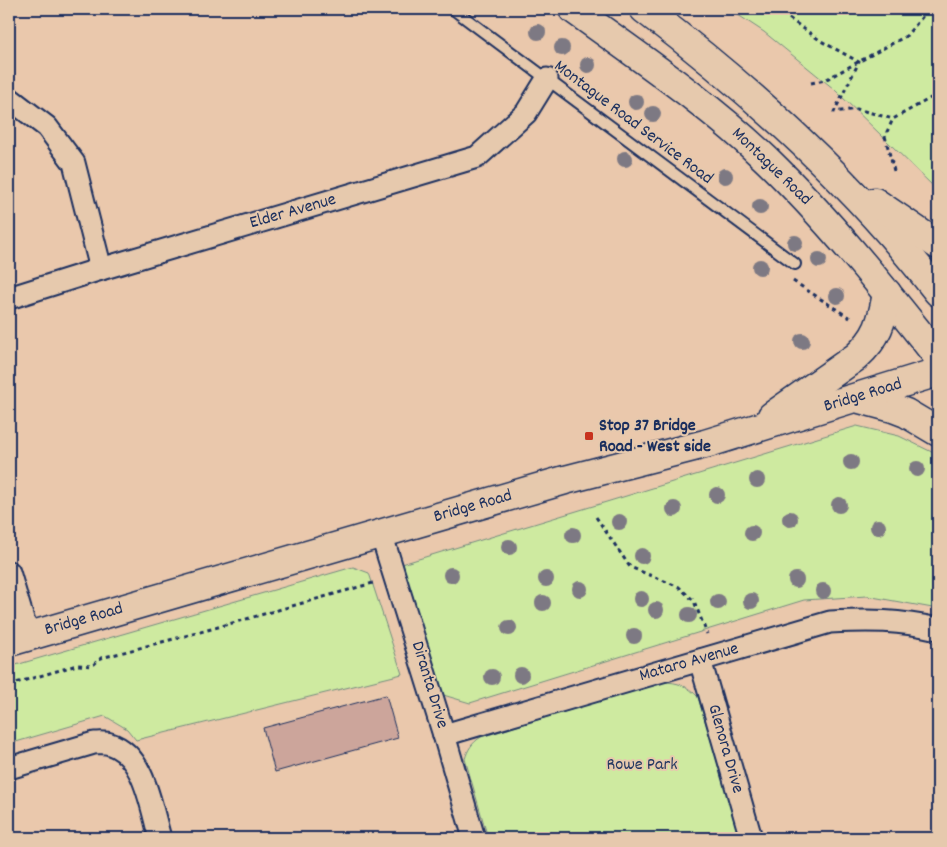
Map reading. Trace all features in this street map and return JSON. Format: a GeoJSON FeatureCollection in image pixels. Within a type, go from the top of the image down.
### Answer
{"type":"FeatureCollection","features":[{"type":"Feature","properties":{"kind":"main road","name":"Montague Road"},"geometry":{"type":"LineString","coordinates":[[572,9],[710,110],[767,160],[828,225],[887,293],[938,357]]}},
{"type":"Feature","properties":{"kind":"main road"},"geometry":{"type":"LineString","coordinates":[[644,9],[729,76],[804,143],[884,227],[938,292]]}},
{"type":"Feature","properties":{"kind":"main road"},"geometry":{"type":"LineString","coordinates":[[833,174],[938,245]]}},
{"type":"Feature","properties":{"kind":"main road"},"geometry":{"type":"LineString","coordinates":[[753,430],[866,348],[880,325],[887,293]]}},
{"type":"Feature","properties":{"kind":"main road","name":"Bridge Road"},"geometry":{"type":"LineString","coordinates":[[18,639],[566,480],[705,444],[938,372]]}},
{"type":"Feature","properties":{"kind":"main road"},"geometry":{"type":"LineString","coordinates":[[856,398],[900,410],[938,432]]}},
{"type":"Feature","properties":{"kind":"street","name":"Elder Avenue"},"geometry":{"type":"LineString","coordinates":[[9,298],[477,157],[526,113],[547,79]]}},
{"type":"Feature","properties":{"kind":"street"},"geometry":{"type":"LineString","coordinates":[[9,98],[47,127],[74,162],[101,269]]}},
{"type":"Feature","properties":{"kind":"street","name":"Diranta Drive"},"geometry":{"type":"LineString","coordinates":[[381,533],[474,838]]}},
{"type":"Feature","properties":{"kind":"street"},"geometry":{"type":"LineString","coordinates":[[9,572],[18,639]]}},
{"type":"Feature","properties":{"kind":"street","name":"Mataro Avenue"},"geometry":{"type":"LineString","coordinates":[[444,735],[830,622],[860,620],[901,622],[938,629]]}},
{"type":"Feature","properties":{"kind":"street","name":"Glenora Drive"},"geometry":{"type":"LineString","coordinates":[[700,660],[751,838]]}},
{"type":"Feature","properties":{"kind":"street"},"geometry":{"type":"LineString","coordinates":[[9,768],[94,743],[108,743],[132,759],[140,772],[160,838]]}},
{"type":"Feature","properties":{"kind":"lane","name":"Montague Road Service Road"},"geometry":{"type":"LineString","coordinates":[[453,9],[795,264]]}},
{"type":"Feature","properties":{"kind":"path"},"geometry":{"type":"LineString","coordinates":[[776,9],[821,41],[859,62]]}},
{"type":"Feature","properties":{"kind":"path"},"geometry":{"type":"LineString","coordinates":[[811,83],[825,80],[906,36],[929,9]]}},
{"type":"Feature","properties":{"kind":"path"},"geometry":{"type":"LineString","coordinates":[[859,62],[834,112],[857,110],[892,120]]}},
{"type":"Feature","properties":{"kind":"path"},"geometry":{"type":"LineString","coordinates":[[894,171],[885,136],[892,120],[938,94]]}},
{"type":"Feature","properties":{"kind":"path"},"geometry":{"type":"LineString","coordinates":[[793,281],[858,323]]}},
{"type":"Feature","properties":{"kind":"path"},"geometry":{"type":"LineString","coordinates":[[596,517],[630,567],[679,587],[694,601],[707,634]]}},
{"type":"Feature","properties":{"kind":"path"},"geometry":{"type":"LineString","coordinates":[[9,685],[77,665],[92,666],[102,658],[395,576]]}},
{"type":"Feature","properties":{"kind":"green space"},"geometry":{"type":"Polygon","coordinates":[[[729,9],[938,9],[938,191],[834,89],[764,32],[729,9]]]}},
{"type":"Feature","properties":{"kind":"green space"},"geometry":{"type":"Polygon","coordinates":[[[857,426],[899,436],[938,455],[938,609],[867,596],[804,600],[470,703],[440,694],[402,564],[857,426]]]}},
{"type":"Feature","properties":{"kind":"green space"},"geometry":{"type":"Polygon","coordinates":[[[353,567],[369,573],[402,674],[136,740],[127,729],[105,716],[9,744],[9,667],[353,567]]]}},
{"type":"Feature","properties":{"kind":"green space","name":"Rowe Park"},"geometry":{"type":"Polygon","coordinates":[[[663,682],[682,685],[698,697],[740,838],[488,838],[465,759],[469,749],[475,742],[481,737],[663,682]]]}},
{"type":"Feature","properties":{"kind":"building"},"geometry":{"type":"Polygon","coordinates":[[[386,695],[398,738],[275,772],[263,728],[386,695]]]}},
{"type":"Feature","properties":{"kind":"place","name":"Stop 37 Bridge Road - West side"},"geometry":{"type":"Point","coordinates":[589,436]}}]}
